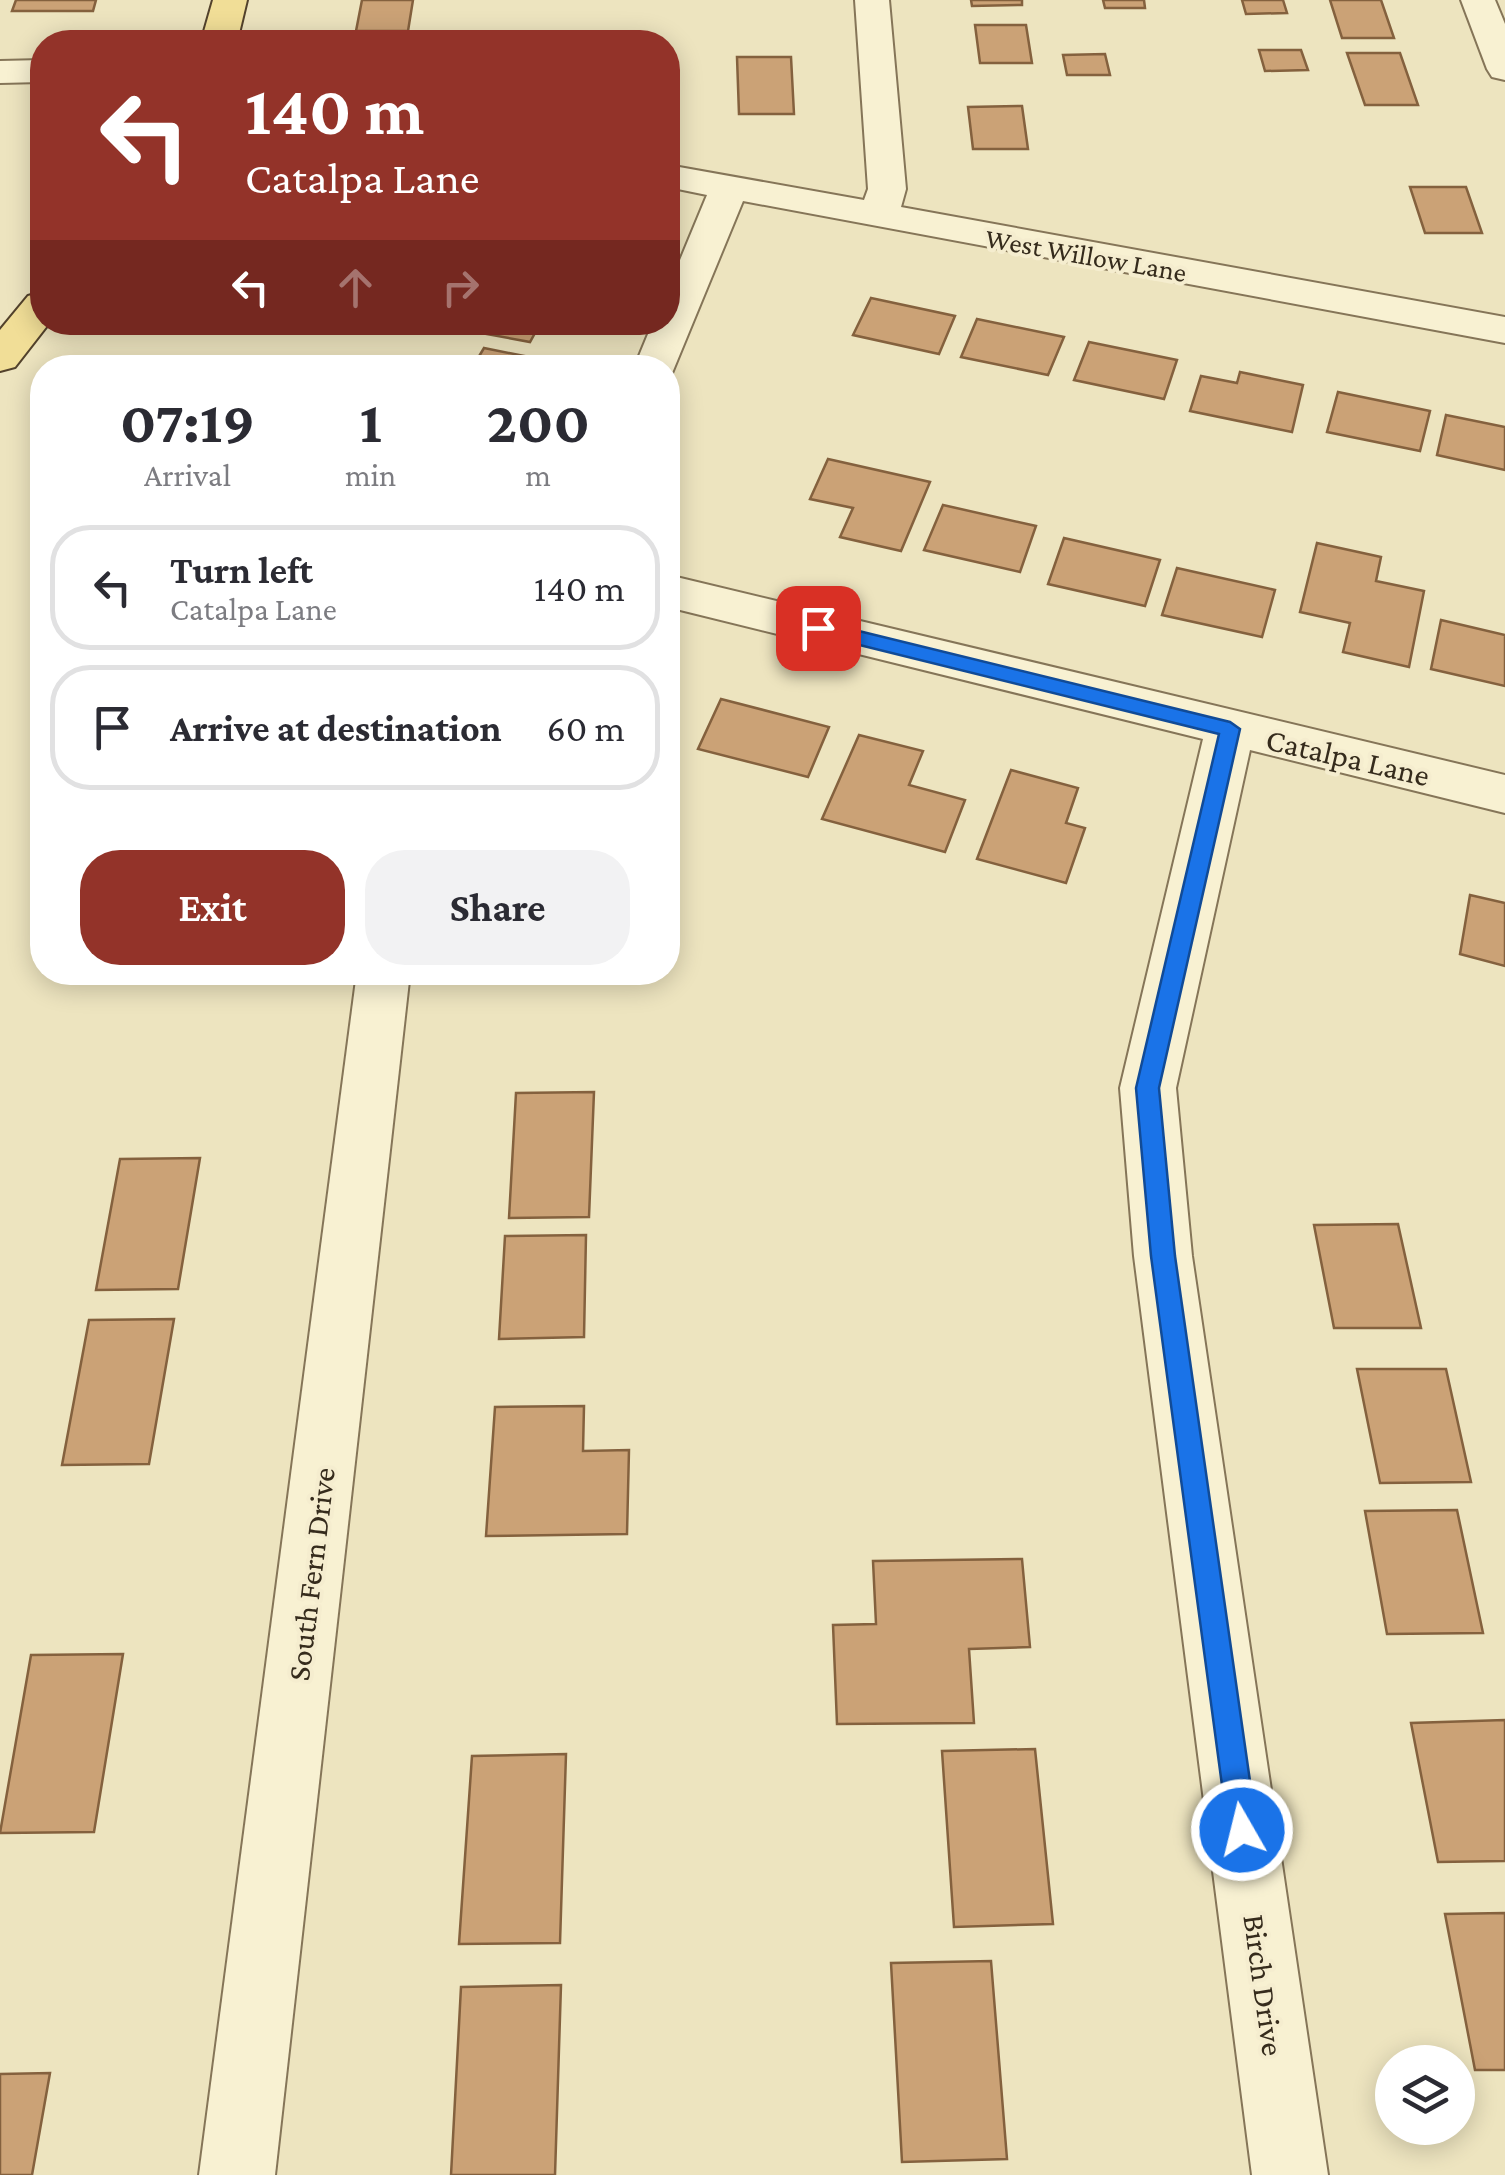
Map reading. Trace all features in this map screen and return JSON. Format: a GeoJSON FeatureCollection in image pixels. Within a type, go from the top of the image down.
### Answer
{"type":"FeatureCollection","features":[{"type":"Feature","properties":{"kind":"main road"},"geometry":{"type":"LineString","coordinates":[[222,30],[230,0]]}},
{"type":"Feature","properties":{"kind":"main road"},"geometry":{"type":"LineString","coordinates":[[0,358],[30,320]]}},
{"type":"Feature","properties":{"kind":"street"},"geometry":{"type":"LineString","coordinates":[[872,0],[887,190],[878,217]]}},
{"type":"Feature","properties":{"kind":"street"},"geometry":{"type":"LineString","coordinates":[[1478,0],[1505,69]]}},
{"type":"Feature","properties":{"kind":"street"},"geometry":{"type":"LineString","coordinates":[[0,72],[30,71]]}},
{"type":"Feature","properties":{"kind":"street","name":"West Willow Lane"},"geometry":{"type":"LineString","coordinates":[[680,179],[1505,330]]}},
{"type":"Feature","properties":{"kind":"street"},"geometry":{"type":"LineString","coordinates":[[680,308],[730,189]]}},
{"type":"Feature","properties":{"kind":"street","name":"Catalpa Lane"},"geometry":{"type":"LineString","coordinates":[[680,594],[1505,794]]}},
{"type":"Feature","properties":{"kind":"street","name":"Birch Drive"},"geometry":{"type":"LineString","coordinates":[[1230,729],[1148,1088],[1163,1256],[1290,2175]]}},
{"type":"Feature","properties":{"kind":"street","name":"South Fern Drive"},"geometry":{"type":"LineString","coordinates":[[237,2175],[382,985]]}},
{"type":"Feature","properties":{"kind":"building"},"geometry":{"type":"Polygon","coordinates":[[[16,0],[96,0],[93,11],[12,11],[16,0]]]}},
{"type":"Feature","properties":{"kind":"building"},"geometry":{"type":"Polygon","coordinates":[[[362,0],[413,0],[408,30],[356,30],[362,0]]]}},
{"type":"Feature","properties":{"kind":"building"},"geometry":{"type":"Polygon","coordinates":[[[971,0],[1022,0],[1022,5],[972,6],[971,0]]]}},
{"type":"Feature","properties":{"kind":"building"},"geometry":{"type":"Polygon","coordinates":[[[1103,0],[1144,0],[1145,8],[1105,8],[1103,0]]]}},
{"type":"Feature","properties":{"kind":"building"},"geometry":{"type":"Polygon","coordinates":[[[1242,0],[1283,0],[1287,13],[1246,14],[1242,0]]]}},
{"type":"Feature","properties":{"kind":"building"},"geometry":{"type":"Polygon","coordinates":[[[1330,0],[1381,0],[1394,38],[1342,38],[1330,0]]]}},
{"type":"Feature","properties":{"kind":"building"},"geometry":{"type":"Polygon","coordinates":[[[975,25],[1026,25],[1032,63],[980,63],[975,25]]]}},
{"type":"Feature","properties":{"kind":"building"},"geometry":{"type":"Polygon","coordinates":[[[1259,50],[1301,50],[1308,70],[1265,71],[1259,50]]]}},
{"type":"Feature","properties":{"kind":"building"},"geometry":{"type":"Polygon","coordinates":[[[1347,53],[1400,53],[1418,105],[1365,105],[1347,53]]]}},
{"type":"Feature","properties":{"kind":"building"},"geometry":{"type":"Polygon","coordinates":[[[1105,54],[1110,75],[1067,75],[1063,55],[1105,54]]]}},
{"type":"Feature","properties":{"kind":"building"},"geometry":{"type":"Polygon","coordinates":[[[737,57],[791,57],[794,114],[739,114],[737,57]]]}},
{"type":"Feature","properties":{"kind":"building"},"geometry":{"type":"Polygon","coordinates":[[[1022,106],[1028,149],[973,149],[968,107],[1022,106]]]}},
{"type":"Feature","properties":{"kind":"building"},"geometry":{"type":"Polygon","coordinates":[[[1410,187],[1466,187],[1482,233],[1425,233],[1410,187]]]}},
{"type":"Feature","properties":{"kind":"building"},"geometry":{"type":"Polygon","coordinates":[[[871,298],[955,316],[939,354],[853,335],[871,298]]]}},
{"type":"Feature","properties":{"kind":"building"},"geometry":{"type":"Polygon","coordinates":[[[977,319],[1064,337],[1048,375],[961,357],[977,319]]]}},
{"type":"Feature","properties":{"kind":"building"},"geometry":{"type":"Polygon","coordinates":[[[492,335],[534,335],[530,342],[492,335]]]}},
{"type":"Feature","properties":{"kind":"building"},"geometry":{"type":"Polygon","coordinates":[[[1089,342],[1177,360],[1164,399],[1074,380],[1089,342]]]}},
{"type":"Feature","properties":{"kind":"building"},"geometry":{"type":"Polygon","coordinates":[[[484,348],[519,355],[480,355],[484,348]]]}},
{"type":"Feature","properties":{"kind":"building"},"geometry":{"type":"Polygon","coordinates":[[[1240,372],[1303,385],[1292,432],[1190,411],[1201,376],[1237,383],[1240,372]]]}},
{"type":"Feature","properties":{"kind":"building"},"geometry":{"type":"Polygon","coordinates":[[[1338,392],[1430,411],[1420,451],[1327,432],[1338,392]]]}},
{"type":"Feature","properties":{"kind":"building"},"geometry":{"type":"Polygon","coordinates":[[[1446,415],[1505,427],[1505,470],[1437,455],[1446,415]]]}},
{"type":"Feature","properties":{"kind":"building"},"geometry":{"type":"Polygon","coordinates":[[[828,459],[930,482],[901,551],[840,537],[853,508],[810,499],[828,459]]]}},
{"type":"Feature","properties":{"kind":"building"},"geometry":{"type":"Polygon","coordinates":[[[943,505],[1036,526],[1020,572],[924,550],[943,505]]]}},
{"type":"Feature","properties":{"kind":"building"},"geometry":{"type":"Polygon","coordinates":[[[1064,538],[1160,560],[1145,606],[1048,584],[1064,538]]]}},
{"type":"Feature","properties":{"kind":"building"},"geometry":{"type":"Polygon","coordinates":[[[1317,543],[1381,557],[1376,581],[1424,591],[1409,667],[1343,652],[1350,623],[1300,612],[1317,543]]]}},
{"type":"Feature","properties":{"kind":"building"},"geometry":{"type":"Polygon","coordinates":[[[1177,568],[1275,590],[1262,637],[1162,615],[1177,568]]]}},
{"type":"Feature","properties":{"kind":"building"},"geometry":{"type":"Polygon","coordinates":[[[1441,620],[1505,635],[1505,686],[1431,669],[1441,620]]]}},
{"type":"Feature","properties":{"kind":"building"},"geometry":{"type":"Polygon","coordinates":[[[721,699],[829,727],[808,777],[698,749],[721,699]]]}},
{"type":"Feature","properties":{"kind":"building"},"geometry":{"type":"Polygon","coordinates":[[[859,735],[923,751],[909,785],[965,800],[945,852],[822,819],[859,735]]]}},
{"type":"Feature","properties":{"kind":"building"},"geometry":{"type":"Polygon","coordinates":[[[1011,770],[1078,788],[1066,823],[1085,828],[1066,883],[977,859],[1011,770]]]}},
{"type":"Feature","properties":{"kind":"building"},"geometry":{"type":"Polygon","coordinates":[[[1470,895],[1505,903],[1505,966],[1460,954],[1470,895]]]}},
{"type":"Feature","properties":{"kind":"building"},"geometry":{"type":"Polygon","coordinates":[[[594,1092],[589,1217],[509,1218],[516,1093],[594,1092]]]}},
{"type":"Feature","properties":{"kind":"building"},"geometry":{"type":"Polygon","coordinates":[[[200,1158],[178,1289],[96,1290],[120,1159],[200,1158]]]}},
{"type":"Feature","properties":{"kind":"building"},"geometry":{"type":"Polygon","coordinates":[[[1398,1224],[1421,1328],[1334,1328],[1314,1225],[1398,1224]]]}},
{"type":"Feature","properties":{"kind":"building"},"geometry":{"type":"Polygon","coordinates":[[[586,1235],[584,1337],[499,1339],[505,1236],[586,1235]]]}},
{"type":"Feature","properties":{"kind":"building"},"geometry":{"type":"Polygon","coordinates":[[[174,1319],[149,1464],[62,1465],[89,1320],[174,1319]]]}},
{"type":"Feature","properties":{"kind":"building"},"geometry":{"type":"Polygon","coordinates":[[[1357,1369],[1446,1369],[1471,1482],[1380,1483],[1357,1369]]]}},
{"type":"Feature","properties":{"kind":"building"},"geometry":{"type":"Polygon","coordinates":[[[584,1406],[583,1451],[629,1450],[627,1534],[486,1536],[495,1407],[584,1406]]]}},
{"type":"Feature","properties":{"kind":"building"},"geometry":{"type":"Polygon","coordinates":[[[1457,1510],[1483,1633],[1387,1634],[1365,1511],[1457,1510]]]}},
{"type":"Feature","properties":{"kind":"building"},"geometry":{"type":"Polygon","coordinates":[[[1022,1559],[1030,1647],[969,1649],[974,1723],[837,1724],[833,1625],[876,1624],[873,1561],[1022,1559]]]}},
{"type":"Feature","properties":{"kind":"building"},"geometry":{"type":"Polygon","coordinates":[[[123,1654],[94,1832],[0,1833],[31,1655],[123,1654]]]}},
{"type":"Feature","properties":{"kind":"building"},"geometry":{"type":"Polygon","coordinates":[[[1505,1720],[1505,1861],[1438,1862],[1411,1723],[1505,1720]]]}},
{"type":"Feature","properties":{"kind":"building"},"geometry":{"type":"Polygon","coordinates":[[[1035,1749],[1053,1924],[954,1927],[942,1751],[1035,1749]]]}},
{"type":"Feature","properties":{"kind":"building"},"geometry":{"type":"Polygon","coordinates":[[[566,1754],[560,1943],[459,1944],[472,1756],[566,1754]]]}},
{"type":"Feature","properties":{"kind":"building"},"geometry":{"type":"Polygon","coordinates":[[[1505,1913],[1505,2070],[1475,2070],[1475,2045],[1470,2045],[1445,1914],[1505,1913]]]}},
{"type":"Feature","properties":{"kind":"building"},"geometry":{"type":"Polygon","coordinates":[[[991,1961],[1007,2159],[902,2162],[891,1963],[991,1961]]]}},
{"type":"Feature","properties":{"kind":"building"},"geometry":{"type":"Polygon","coordinates":[[[561,1985],[555,2175],[451,2175],[461,1987],[561,1985]]]}},
{"type":"Feature","properties":{"kind":"building"},"geometry":{"type":"Polygon","coordinates":[[[50,2073],[32,2175],[0,2175],[0,2074],[50,2073]]]}},
{"type":"Feature","properties":{"kind":"route"},"geometry":{"type":"LineString","coordinates":[[818,628],[1230,729],[1148,1088],[1163,1256],[1242,1830]]}}]}
